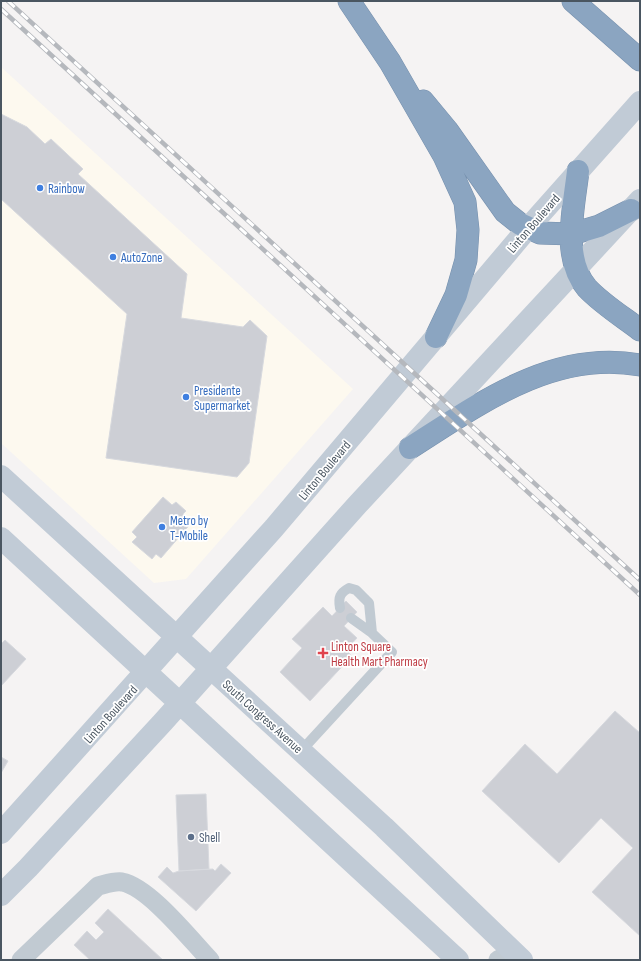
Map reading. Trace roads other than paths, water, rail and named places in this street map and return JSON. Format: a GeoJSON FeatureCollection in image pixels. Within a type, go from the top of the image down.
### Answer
{"type":"FeatureCollection","features":[{"type":"Feature","properties":{"kind":"highway"},"geometry":{"type":"LineString","coordinates":[[348,1],[390,62],[452,171],[465,202],[468,247],[463,272],[456,295],[436,338]]}},
{"type":"Feature","properties":{"kind":"highway"},"geometry":{"type":"LineString","coordinates":[[573,1],[640,60]]}},
{"type":"Feature","properties":{"kind":"highway"},"geometry":{"type":"LineString","coordinates":[[390,62],[447,130],[509,217],[540,233],[572,234],[594,228],[636,205]]}},
{"type":"Feature","properties":{"kind":"highway"},"geometry":{"type":"LineString","coordinates":[[578,171],[572,234],[576,269],[584,284],[594,294],[640,330]]}},
{"type":"Feature","properties":{"kind":"highway"},"geometry":{"type":"LineString","coordinates":[[410,448],[491,398],[535,376],[572,366],[594,364],[640,365]]}},
{"type":"Feature","properties":{"kind":"main road","name":"Linton Boulevard"},"geometry":{"type":"LineString","coordinates":[[1,833],[177,639],[311,486],[528,228],[640,102]]}},
{"type":"Feature","properties":{"kind":"main road"},"geometry":{"type":"LineString","coordinates":[[1,894],[28,868],[179,704],[410,448],[636,205]]}},
{"type":"Feature","properties":{"kind":"main road","name":"South Congress Avenue"},"geometry":{"type":"LineString","coordinates":[[1,476],[177,639],[301,751],[511,958]]}},
{"type":"Feature","properties":{"kind":"main road"},"geometry":{"type":"LineString","coordinates":[[1,538],[458,960]]}},
{"type":"Feature","properties":{"kind":"street"},"geometry":{"type":"LineString","coordinates":[[21,960],[98,886],[109,882],[121,882],[132,885],[165,912],[210,960]]}},
{"type":"Feature","properties":{"kind":"lane"},"geometry":{"type":"LineString","coordinates":[[340,608],[338,599],[342,592],[349,588],[356,590],[369,603],[372,633]]}},
{"type":"Feature","properties":{"kind":"lane"},"geometry":{"type":"LineString","coordinates":[[301,751],[392,652],[372,633],[351,618]]}},
{"type":"Feature","properties":{"kind":"railway"},"geometry":{"type":"LineString","coordinates":[[8,1],[640,580]]}},
{"type":"Feature","properties":{"kind":"railway"},"geometry":{"type":"LineString","coordinates":[[1,9],[640,595]]}},
{"type":"Feature","properties":{"kind":"place","name":"Rainbow"},"geometry":{"type":"Point","coordinates":[40,188]}},
{"type":"Feature","properties":{"kind":"place","name":"AutoZone"},"geometry":{"type":"Point","coordinates":[113,257]}},
{"type":"Feature","properties":{"kind":"place","name":"Presidente Supermarket"},"geometry":{"type":"Point","coordinates":[186,397]}},
{"type":"Feature","properties":{"kind":"place","name":"Metro by T-Mobile"},"geometry":{"type":"Point","coordinates":[162,527]}},
{"type":"Feature","properties":{"kind":"place","name":"Linton Square Health Mart Pharmacy"},"geometry":{"type":"Point","coordinates":[323,653]}},
{"type":"Feature","properties":{"kind":"place","name":"Shell"},"geometry":{"type":"Point","coordinates":[191,837]}}]}
